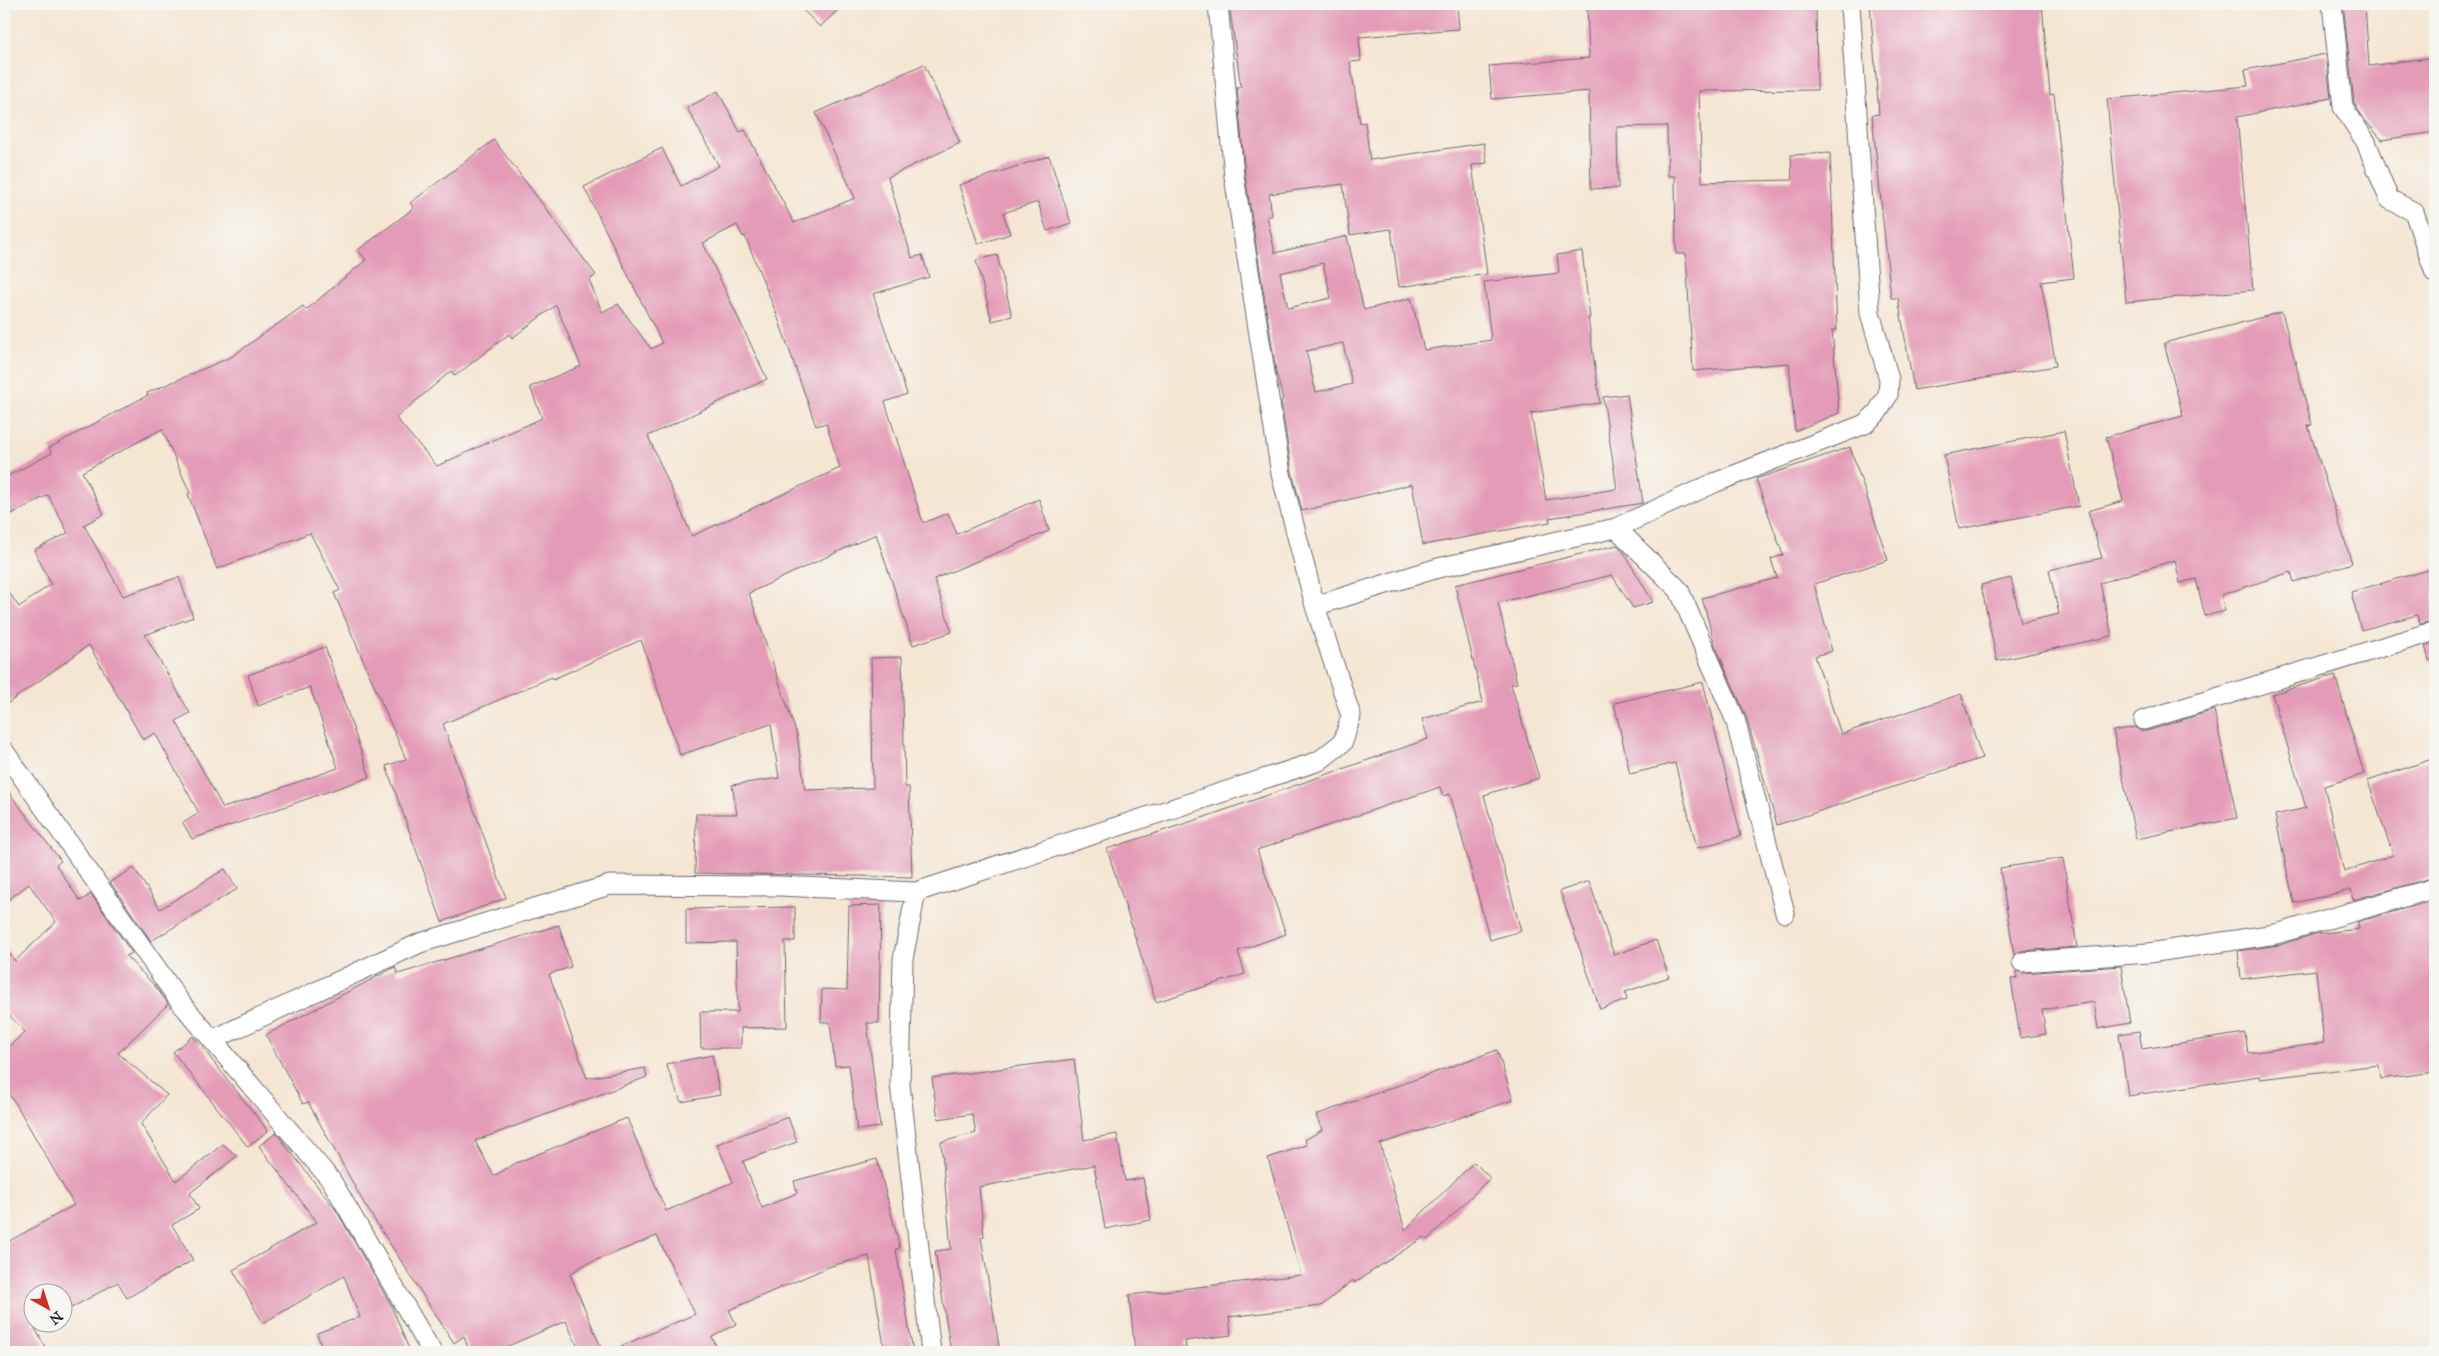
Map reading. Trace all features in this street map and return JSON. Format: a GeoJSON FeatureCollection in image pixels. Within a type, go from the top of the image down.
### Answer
{"type":"FeatureCollection","features":[{"type":"Feature","properties":{"kind":"street"},"geometry":{"type":"LineString","coordinates":[[212,1040],[420,943],[610,885],[779,886],[916,892],[1320,762],[1343,742],[1351,716],[1315,606],[1281,474],[1234,176],[1218,4]]}},
{"type":"Feature","properties":{"kind":"street"},"geometry":{"type":"LineString","coordinates":[[1315,606],[1438,568],[1616,528],[1714,483],[1865,424],[1877,414],[1888,395],[1890,379],[1870,313],[1850,4]]}},
{"type":"Feature","properties":{"kind":"street"},"geometry":{"type":"LineString","coordinates":[[2332,4],[2343,107],[2366,142],[2389,199],[2414,212],[2435,273]]}},
{"type":"Feature","properties":{"kind":"street"},"geometry":{"type":"LineString","coordinates":[[1616,528],[1679,590],[1735,719],[1785,914]]}},
{"type":"Feature","properties":{"kind":"street"},"geometry":{"type":"LineString","coordinates":[[2144,720],[2435,630]]}},
{"type":"Feature","properties":{"kind":"street"},"geometry":{"type":"LineString","coordinates":[[4,751],[181,1003],[331,1180],[432,1352]]}},
{"type":"Feature","properties":{"kind":"street"},"geometry":{"type":"LineString","coordinates":[[2022,962],[2149,954],[2276,934],[2435,888]]}},
{"type":"Feature","properties":{"kind":"street"},"geometry":{"type":"LineString","coordinates":[[916,892],[903,959],[900,1084],[932,1352]]}},
{"type":"Feature","properties":{"kind":"building"},"geometry":{"type":"Polygon","coordinates":[[[797,4],[844,4],[820,27],[797,4]]]}},
{"type":"Feature","properties":{"kind":"building"},"geometry":{"type":"Polygon","coordinates":[[[1229,4],[1457,4],[1459,29],[1359,37],[1361,61],[1350,62],[1360,123],[1365,122],[1370,160],[1484,143],[1487,163],[1472,165],[1487,274],[1399,287],[1391,229],[1350,235],[1343,184],[1269,194],[1272,216],[1267,216],[1275,253],[1347,236],[1364,310],[1411,298],[1424,350],[1491,340],[1484,282],[1559,273],[1557,255],[1582,251],[1590,318],[1588,318],[1600,403],[1531,413],[1546,500],[1617,489],[1603,397],[1627,394],[1643,503],[1549,518],[1550,522],[1423,545],[1412,484],[1302,511],[1292,472],[1281,401],[1283,400],[1276,371],[1245,175],[1237,87],[1241,87],[1229,4]],[[1323,263],[1280,273],[1288,308],[1331,298],[1323,263]],[[1343,343],[1306,351],[1316,392],[1352,384],[1343,343]]]}},
{"type":"Feature","properties":{"kind":"building"},"geometry":{"type":"Polygon","coordinates":[[[1587,4],[1816,4],[1817,90],[1699,91],[1702,182],[1792,180],[1791,155],[1830,153],[1837,330],[1832,330],[1839,413],[1795,431],[1789,363],[1693,371],[1686,254],[1676,254],[1675,176],[1668,176],[1667,126],[1617,127],[1618,188],[1591,189],[1589,91],[1492,99],[1489,66],[1589,58],[1587,4]]]}},
{"type":"Feature","properties":{"kind":"building"},"geometry":{"type":"Polygon","coordinates":[[[1870,4],[2042,4],[2050,95],[2054,94],[2074,278],[2041,282],[2056,366],[1914,390],[1898,298],[1891,298],[1872,115],[1879,114],[1870,4]]]}},
{"type":"Feature","properties":{"kind":"building"},"geometry":{"type":"Polygon","coordinates":[[[2343,4],[2365,4],[2369,66],[2435,57],[2435,132],[2382,140],[2364,119],[2354,103],[2343,4]]]}},
{"type":"Feature","properties":{"kind":"building"},"geometry":{"type":"Polygon","coordinates":[[[2326,54],[2331,98],[2237,117],[2253,290],[2126,302],[2107,99],[2248,86],[2245,70],[2326,54]]]}},
{"type":"Feature","properties":{"kind":"building"},"geometry":{"type":"Polygon","coordinates":[[[924,64],[960,143],[888,177],[912,258],[922,255],[929,277],[873,294],[907,394],[885,402],[923,523],[948,513],[957,534],[1039,499],[1049,531],[934,579],[952,632],[913,645],[876,534],[749,593],[797,735],[805,790],[873,788],[871,658],[902,657],[905,787],[909,787],[912,877],[695,873],[696,814],[737,814],[732,785],[779,778],[771,724],[680,755],[641,640],[553,679],[552,677],[443,724],[506,898],[442,922],[386,766],[406,759],[334,593],[340,590],[310,533],[217,569],[188,494],[190,493],[162,429],[82,472],[104,514],[84,525],[123,596],[179,577],[193,617],[145,635],[190,713],[176,721],[223,808],[338,768],[310,687],[258,706],[248,675],[325,647],[370,777],[192,839],[183,823],[199,813],[155,733],[143,740],[89,645],[4,706],[4,585],[19,607],[51,584],[34,550],[68,533],[48,495],[4,518],[4,478],[52,453],[49,448],[148,395],[147,393],[231,357],[303,306],[306,310],[366,260],[358,250],[414,208],[410,203],[494,140],[596,275],[589,280],[602,312],[618,304],[651,349],[662,343],[584,187],[662,148],[681,186],[719,166],[687,108],[718,91],[740,132],[745,130],[794,223],[855,198],[816,113],[924,64]],[[737,225],[703,243],[767,379],[648,436],[692,536],[840,468],[826,423],[816,426],[777,315],[745,236],[743,237],[737,225]],[[556,305],[512,338],[509,334],[455,376],[451,371],[396,418],[437,466],[542,418],[530,387],[581,366],[556,305]]]}},
{"type":"Feature","properties":{"kind":"building"},"geometry":{"type":"Polygon","coordinates":[[[1049,156],[1071,223],[1047,231],[1038,202],[1003,213],[1010,234],[978,244],[959,185],[1049,156]]]}},
{"type":"Feature","properties":{"kind":"building"},"geometry":{"type":"Polygon","coordinates":[[[997,255],[1012,316],[992,321],[976,260],[997,255]]]}},
{"type":"Feature","properties":{"kind":"building"},"geometry":{"type":"Polygon","coordinates":[[[2282,312],[2312,425],[2308,426],[2352,563],[2294,582],[2291,572],[2221,595],[2225,611],[2205,616],[2196,579],[2180,583],[2175,560],[2100,583],[2112,636],[1997,661],[1981,585],[2011,578],[2021,623],[2059,614],[2049,570],[2102,558],[2088,511],[2123,501],[2106,437],[2183,416],[2164,343],[2282,312]]]}},
{"type":"Feature","properties":{"kind":"building"},"geometry":{"type":"Polygon","coordinates":[[[2064,431],[2079,506],[1959,529],[1944,455],[2064,431]]]}},
{"type":"Feature","properties":{"kind":"building"},"geometry":{"type":"Polygon","coordinates":[[[1850,447],[1888,560],[1814,584],[1832,651],[1815,656],[1841,734],[1961,694],[1982,758],[1777,825],[1746,716],[1715,645],[1702,598],[1777,578],[1771,559],[1783,555],[1756,479],[1850,447]]]}},
{"type":"Feature","properties":{"kind":"building"},"geometry":{"type":"Polygon","coordinates":[[[1617,545],[1623,551],[1653,602],[1633,608],[1612,575],[1498,603],[1517,683],[1511,684],[1539,778],[1484,795],[1521,931],[1490,940],[1450,794],[1443,796],[1440,787],[1257,850],[1286,934],[1238,951],[1245,974],[1156,1002],[1107,849],[1428,739],[1422,719],[1483,702],[1455,585],[1617,545]]]}},
{"type":"Feature","properties":{"kind":"building"},"geometry":{"type":"Polygon","coordinates":[[[2435,568],[2435,620],[2420,624],[2417,615],[2361,630],[2351,592],[2435,568]]]}},
{"type":"Feature","properties":{"kind":"building"},"geometry":{"type":"Polygon","coordinates":[[[2435,643],[2435,660],[2429,660],[2425,646],[2435,643]]]}},
{"type":"Feature","properties":{"kind":"building"},"geometry":{"type":"Polygon","coordinates":[[[2335,675],[2364,774],[2324,786],[2344,872],[2393,855],[2368,781],[2435,758],[2435,877],[2353,900],[2351,890],[2294,903],[2275,815],[2306,808],[2272,694],[2335,675]]]}},
{"type":"Feature","properties":{"kind":"building"},"geometry":{"type":"Polygon","coordinates":[[[1703,682],[1741,836],[1697,848],[1675,763],[1630,774],[1614,703],[1703,682]]]}},
{"type":"Feature","properties":{"kind":"building"},"geometry":{"type":"Polygon","coordinates":[[[2214,710],[2237,818],[2136,839],[2113,731],[2135,727],[2141,731],[2147,731],[2214,710]]]}},
{"type":"Feature","properties":{"kind":"building"},"geometry":{"type":"Polygon","coordinates":[[[4,786],[61,861],[56,865],[80,901],[91,894],[132,953],[126,956],[155,986],[168,1004],[118,1053],[167,1095],[141,1124],[176,1181],[223,1144],[237,1156],[190,1193],[199,1209],[172,1225],[193,1260],[127,1298],[118,1282],[72,1307],[72,1284],[22,1284],[22,1334],[38,1334],[48,1352],[4,1352],[4,1244],[74,1205],[16,1104],[4,1088],[4,1051],[25,1032],[4,1010],[4,946],[15,961],[56,922],[29,884],[4,903],[4,786]]]}},
{"type":"Feature","properties":{"kind":"building"},"geometry":{"type":"Polygon","coordinates":[[[2063,858],[2077,947],[2021,951],[2014,955],[2000,868],[2063,858]]]}},
{"type":"Feature","properties":{"kind":"building"},"geometry":{"type":"Polygon","coordinates":[[[134,868],[160,909],[225,869],[237,889],[151,941],[110,882],[134,868]]]}},
{"type":"Feature","properties":{"kind":"building"},"geometry":{"type":"Polygon","coordinates":[[[1589,881],[1614,955],[1656,940],[1669,977],[1625,992],[1627,1000],[1600,1009],[1560,891],[1589,881]]]}},
{"type":"Feature","properties":{"kind":"building"},"geometry":{"type":"Polygon","coordinates":[[[2435,900],[2435,1072],[2381,1079],[2379,1065],[2260,1079],[2259,1076],[2128,1096],[2119,1034],[2139,1031],[2142,1049],[2245,1033],[2248,1053],[2324,1043],[2316,970],[2241,979],[2238,951],[2279,945],[2315,934],[2359,929],[2357,922],[2435,900]]]}},
{"type":"Feature","properties":{"kind":"building"},"geometry":{"type":"Polygon","coordinates":[[[881,905],[879,1023],[867,1023],[880,1127],[857,1130],[849,1065],[835,1066],[830,1022],[821,1022],[822,989],[847,990],[849,906],[881,905]]]}},
{"type":"Feature","properties":{"kind":"building"},"geometry":{"type":"Polygon","coordinates":[[[795,907],[795,941],[785,941],[787,1027],[741,1028],[741,1048],[701,1048],[700,1012],[738,1012],[736,942],[686,943],[686,909],[795,907]]]}},
{"type":"Feature","properties":{"kind":"building"},"geometry":{"type":"Polygon","coordinates":[[[559,925],[571,967],[549,974],[587,1078],[645,1068],[647,1077],[475,1141],[494,1176],[516,1163],[627,1118],[666,1211],[733,1182],[717,1144],[788,1117],[797,1142],[743,1161],[762,1208],[797,1193],[794,1181],[877,1159],[900,1248],[896,1249],[913,1352],[885,1352],[869,1256],[831,1266],[729,1310],[736,1324],[712,1337],[719,1352],[608,1352],[695,1314],[657,1236],[584,1265],[570,1274],[603,1352],[580,1352],[566,1321],[494,1352],[469,1352],[464,1336],[454,1343],[365,1205],[308,1102],[303,1104],[266,1035],[395,967],[398,974],[559,925]]]}},
{"type":"Feature","properties":{"kind":"building"},"geometry":{"type":"Polygon","coordinates":[[[2121,966],[2130,1023],[2098,1029],[2094,1002],[2042,1010],[2046,1034],[2020,1038],[2011,979],[2017,978],[2016,971],[2023,973],[2121,966]]]}},
{"type":"Feature","properties":{"kind":"building"},"geometry":{"type":"Polygon","coordinates":[[[193,1036],[268,1131],[248,1147],[173,1052],[193,1036]]]}},
{"type":"Feature","properties":{"kind":"building"},"geometry":{"type":"Polygon","coordinates":[[[1497,1050],[1513,1100],[1380,1144],[1405,1230],[1474,1162],[1490,1178],[1427,1240],[1424,1237],[1354,1283],[1353,1280],[1321,1306],[1229,1317],[1231,1335],[1185,1341],[1186,1348],[1162,1352],[1135,1352],[1129,1295],[1301,1275],[1268,1158],[1307,1145],[1305,1140],[1322,1130],[1316,1115],[1497,1050]]]}},
{"type":"Feature","properties":{"kind":"building"},"geometry":{"type":"Polygon","coordinates":[[[712,1055],[720,1095],[681,1102],[666,1064],[712,1055]]]}},
{"type":"Feature","properties":{"kind":"building"},"geometry":{"type":"Polygon","coordinates":[[[1074,1059],[1084,1140],[1117,1134],[1125,1181],[1143,1178],[1151,1220],[1105,1229],[1094,1165],[979,1187],[984,1237],[981,1237],[1000,1352],[951,1352],[935,1251],[951,1249],[941,1142],[976,1133],[972,1114],[938,1119],[932,1078],[1074,1059]]]}},
{"type":"Feature","properties":{"kind":"building"},"geometry":{"type":"Polygon","coordinates":[[[276,1133],[336,1210],[392,1307],[410,1352],[323,1352],[317,1333],[360,1317],[344,1276],[263,1323],[233,1270],[317,1222],[259,1146],[276,1133]]]}}]}
